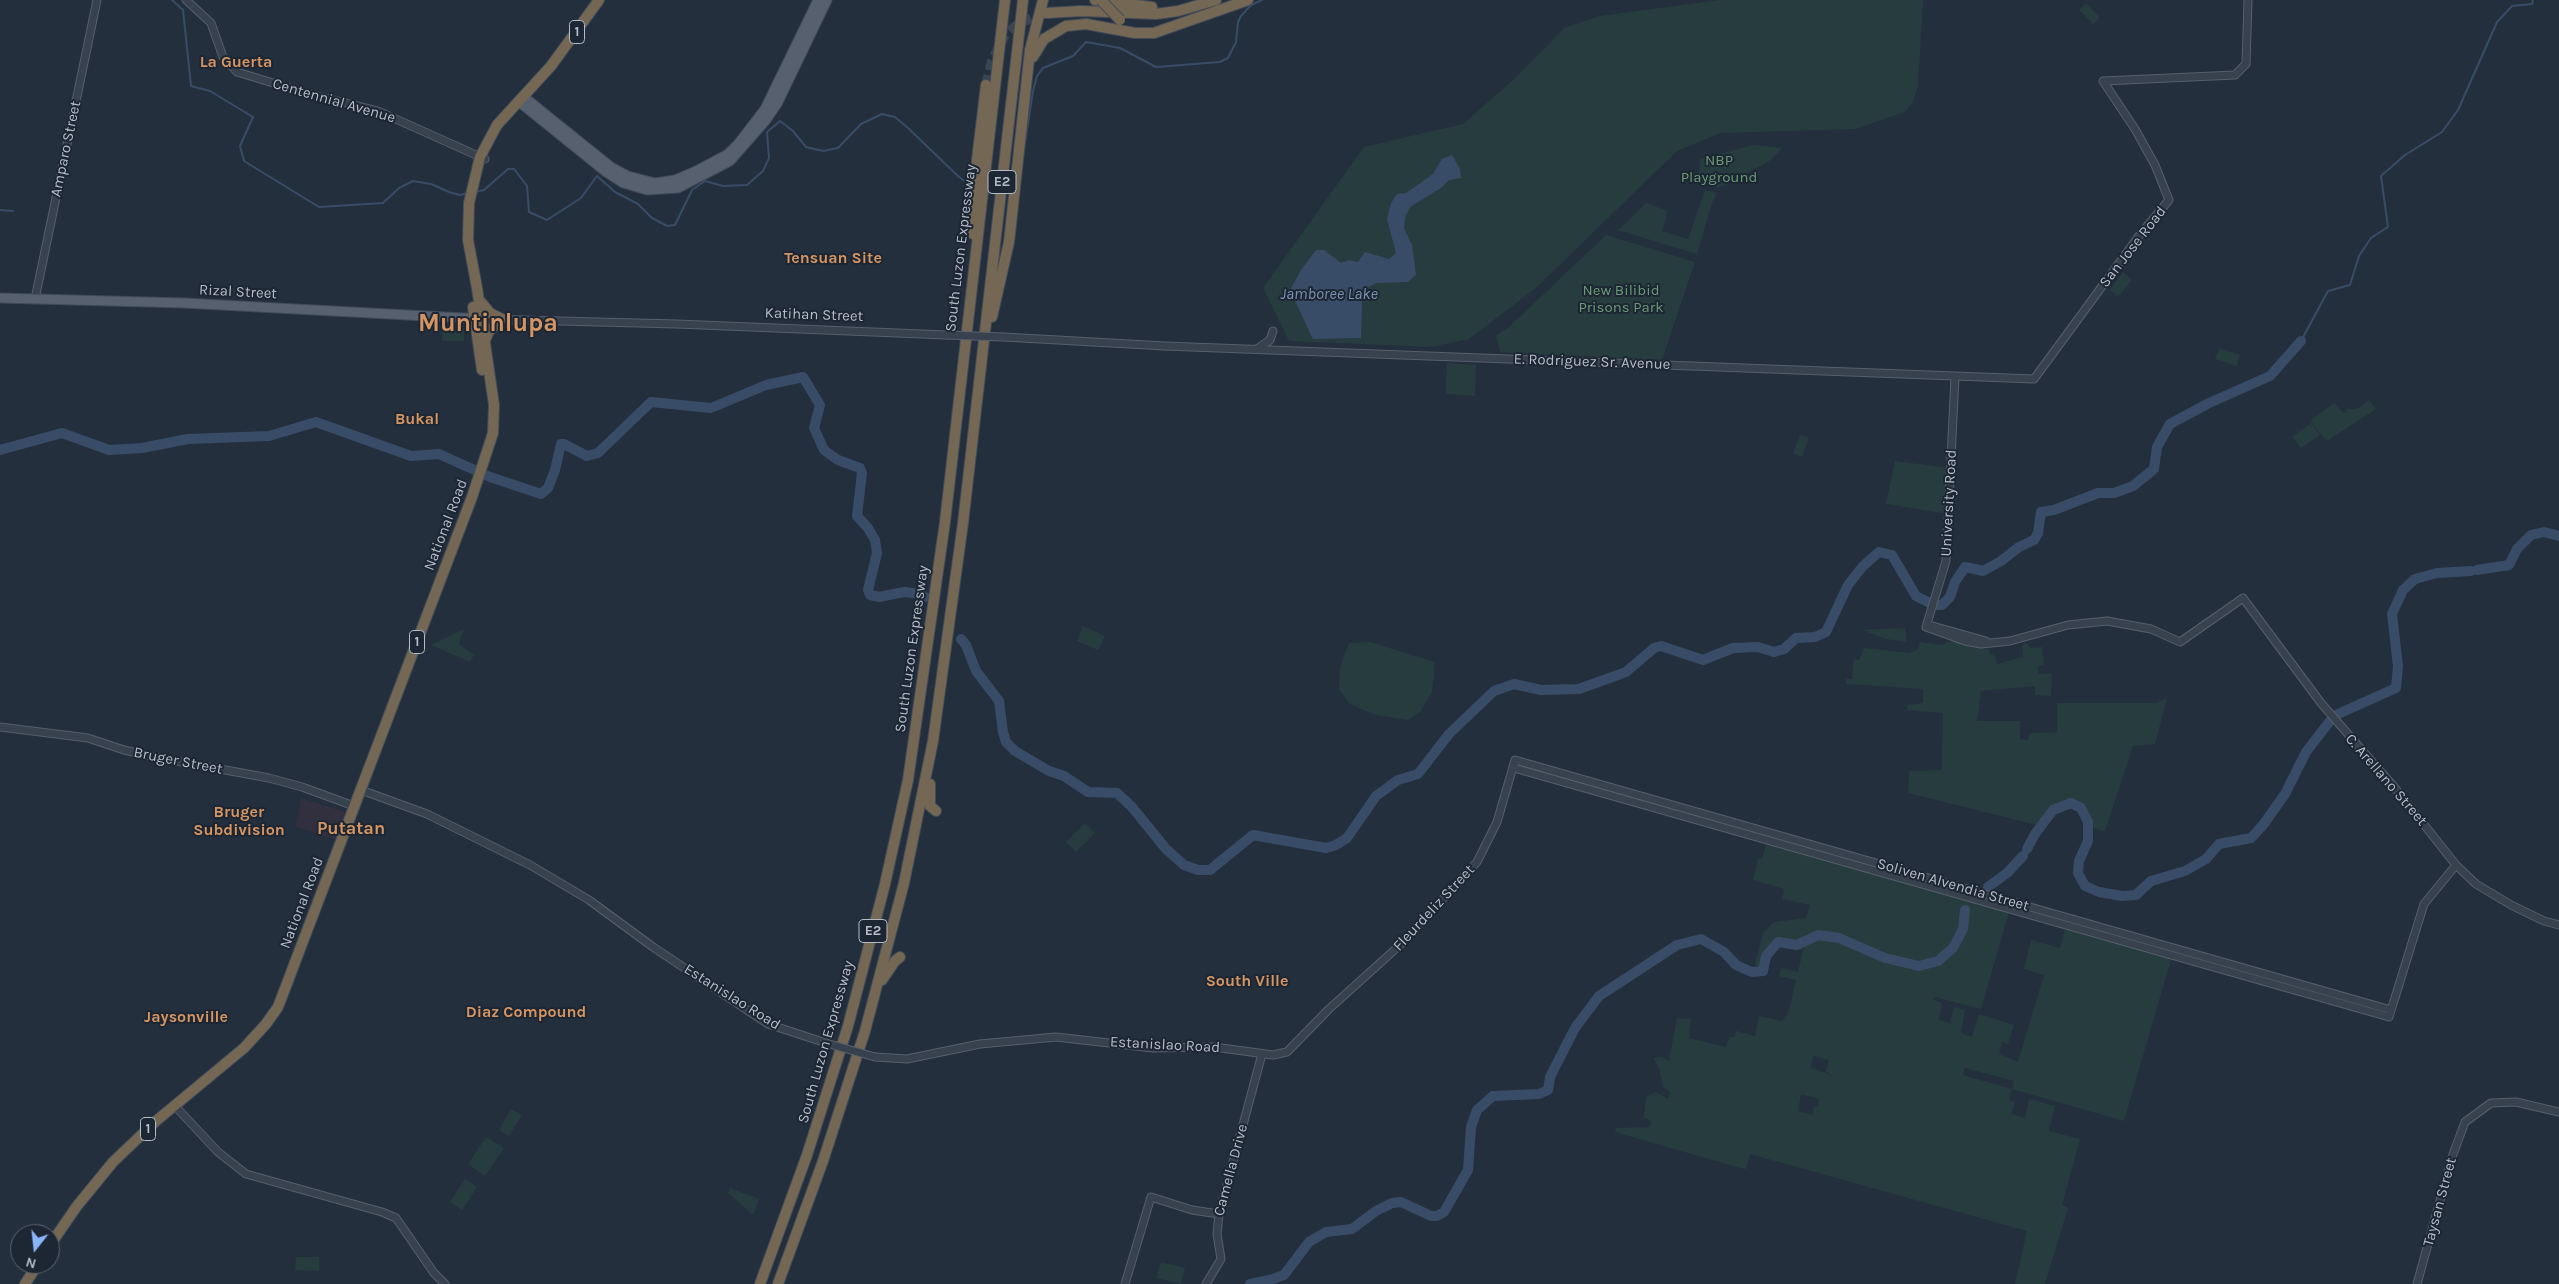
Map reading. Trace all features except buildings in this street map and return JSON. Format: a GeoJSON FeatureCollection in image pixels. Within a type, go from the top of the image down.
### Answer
{"type":"FeatureCollection","features":[{"type":"Feature","properties":{"kind":"highway","name":"National Road"},"geometry":{"type":"LineString","coordinates":[[489,443],[488,406],[479,319],[479,298],[468,240],[471,191],[482,159],[502,128],[521,101],[560,54],[599,0]]}},
{"type":"Feature","properties":{"kind":"highway","name":"South Luzon Expressway"},"geometry":{"type":"LineString","coordinates":[[760,1284],[804,1164],[840,1054],[883,892],[908,780],[945,522],[1005,0]]}},
{"type":"Feature","properties":{"kind":"highway","name":"South Luzon Expressway"},"geometry":{"type":"LineString","coordinates":[[778,1284],[839,1111],[875,992],[904,883],[933,740],[954,602],[1023,0]]}},
{"type":"Feature","properties":{"kind":"highway"},"geometry":{"type":"LineString","coordinates":[[982,365],[1008,242],[1028,70],[1043,0]]}},
{"type":"Feature","properties":{"kind":"highway"},"geometry":{"type":"LineString","coordinates":[[1095,0],[1130,6],[1157,7],[1199,0]]}},
{"type":"Feature","properties":{"kind":"highway"},"geometry":{"type":"LineString","coordinates":[[1101,0],[1120,20],[1134,27],[1160,32]]}},
{"type":"Feature","properties":{"kind":"highway"},"geometry":{"type":"LineString","coordinates":[[1046,13],[1082,11],[1156,14],[1178,11],[1216,0]]}},
{"type":"Feature","properties":{"kind":"highway"},"geometry":{"type":"LineString","coordinates":[[1028,70],[1042,42],[1055,31],[1066,26],[1086,24],[1135,33],[1160,32],[1248,0]]}},
{"type":"Feature","properties":{"kind":"highway"},"geometry":{"type":"LineString","coordinates":[[974,274],[973,218],[986,85]]}},
{"type":"Feature","properties":{"kind":"highway","name":"National Road"},"geometry":{"type":"LineString","coordinates":[[60,1230],[76,1206],[106,1169],[134,1141],[244,1048],[276,1011],[481,474],[493,433],[494,405],[485,340],[468,268],[471,262]]}},
{"type":"Feature","properties":{"kind":"highway"},"geometry":{"type":"LineString","coordinates":[[479,298],[490,313],[502,319],[488,331],[485,340]]}},
{"type":"Feature","properties":{"kind":"highway"},"geometry":{"type":"LineString","coordinates":[[933,740],[929,794],[930,806],[936,811]]}},
{"type":"Feature","properties":{"kind":"highway"},"geometry":{"type":"LineString","coordinates":[[875,992],[895,961],[900,957]]}},
{"type":"Feature","properties":{"kind":"main road"},"geometry":{"type":"LineString","coordinates":[[521,101],[611,167],[628,176],[655,183],[676,180],[728,154],[738,144],[765,109],[818,0]]}},
{"type":"Feature","properties":{"kind":"main road"},"geometry":{"type":"LineString","coordinates":[[521,101],[600,168],[623,183],[647,190],[678,188],[730,161],[766,120],[777,104],[827,0]]}},
{"type":"Feature","properties":{"kind":"main road","name":"Rizal Street"},"geometry":{"type":"LineString","coordinates":[[0,298],[184,303],[479,319]]}},
{"type":"Feature","properties":{"kind":"street","name":"Amparo Street"},"geometry":{"type":"LineString","coordinates":[[35,299],[98,0]]}},
{"type":"Feature","properties":{"kind":"street","name":"Centennial Avenue"},"geometry":{"type":"LineString","coordinates":[[186,0],[211,23],[223,57],[237,72],[306,94],[378,111],[482,159]]}},
{"type":"Feature","properties":{"kind":"street","name":"San Jose Road"},"geometry":{"type":"LineString","coordinates":[[2034,379],[2139,236],[2169,200],[2155,165],[2135,129],[2103,81],[2235,75],[2246,64],[2248,0]]}},
{"type":"Feature","properties":{"kind":"street","name":"Katihan Street"},"geometry":{"type":"LineString","coordinates":[[479,319],[1004,337],[1151,345]]}},
{"type":"Feature","properties":{"kind":"street"},"geometry":{"type":"LineString","coordinates":[[1257,349],[1270,340],[1273,331]]}},
{"type":"Feature","properties":{"kind":"street","name":"E. Rodriguez Sr. Avenue"},"geometry":{"type":"LineString","coordinates":[[1151,345],[2034,379]]}},
{"type":"Feature","properties":{"kind":"street","name":"University Road"},"geometry":{"type":"LineString","coordinates":[[1927,626],[1930,609],[1946,561],[1955,377]]}},
{"type":"Feature","properties":{"kind":"street","name":"C. Arellano Street"},"geometry":{"type":"LineString","coordinates":[[1927,626],[1970,643],[1991,643],[2010,641],[2068,624],[2107,621],[2152,629],[2180,642],[2243,598],[2331,715],[2395,788],[2456,865],[2476,884],[2511,905],[2544,921],[2559,925]]}},
{"type":"Feature","properties":{"kind":"street","name":"Bruger Street"},"geometry":{"type":"LineString","coordinates":[[0,727],[88,738],[124,750],[160,758],[269,778],[302,787],[354,806]]}},
{"type":"Feature","properties":{"kind":"street","name":"Soliven Alvendia Street"},"geometry":{"type":"LineString","coordinates":[[1515,764],[2390,1014],[2424,904],[2456,865]]}},
{"type":"Feature","properties":{"kind":"street","name":"Fleurdeliz Street"},"geometry":{"type":"LineString","coordinates":[[1262,1054],[1279,1054],[1290,1050],[1434,910],[1477,862],[1492,836],[1515,764]]}},
{"type":"Feature","properties":{"kind":"street","name":"Estanislao Road"},"geometry":{"type":"LineString","coordinates":[[360,790],[427,814],[530,865],[589,900],[653,947],[768,1024],[826,1043],[875,1057],[907,1059],[980,1044],[1056,1038],[1153,1048],[1214,1047],[1262,1054]]}},
{"type":"Feature","properties":{"kind":"street","name":"Camella Drive"},"geometry":{"type":"LineString","coordinates":[[1206,1284],[1221,1259],[1217,1234],[1219,1214],[1262,1054]]}},
{"type":"Feature","properties":{"kind":"street","name":"Taysan Street"},"geometry":{"type":"LineString","coordinates":[[2417,1284],[2452,1157],[2465,1122],[2491,1103],[2516,1102],[2559,1112]]}},
{"type":"Feature","properties":{"kind":"street"},"geometry":{"type":"LineString","coordinates":[[175,1106],[218,1152],[246,1174],[281,1186],[382,1212],[396,1218],[445,1284]]}},
{"type":"Feature","properties":{"kind":"street"},"geometry":{"type":"LineString","coordinates":[[1125,1284],[1151,1198],[1192,1210],[1219,1214]]}},
{"type":"Feature","properties":{"kind":"shaded area"},"geometry":{"type":"Polygon","coordinates":[[[301,798],[345,812],[335,839],[295,827],[301,798]]]}},
{"type":"Feature","properties":{"kind":"green space"},"geometry":{"type":"Polygon","coordinates":[[[1720,0],[1923,0],[1918,86],[1913,102],[1905,112],[1855,129],[1721,133],[1677,151],[1537,287],[1469,339],[1431,347],[1289,341],[1263,288],[1364,147],[1463,124],[1512,81],[1564,28],[1600,16],[1720,0]]]}},
{"type":"Feature","properties":{"kind":"green space"},"geometry":{"type":"Polygon","coordinates":[[[2086,3],[2100,17],[2093,24],[2079,10],[2086,3]]]}},
{"type":"Feature","properties":{"kind":"green space","name":"NBP Playground"},"geometry":{"type":"Polygon","coordinates":[[[1753,145],[1782,148],[1771,160],[1719,188],[1699,180],[1700,159],[1753,145]]]}},
{"type":"Feature","properties":{"kind":"green space"},"geometry":{"type":"Polygon","coordinates":[[[1705,190],[1717,193],[1711,206],[1697,254],[1618,230],[1646,203],[1668,211],[1662,231],[1688,239],[1705,190]]]}},
{"type":"Feature","properties":{"kind":"green space","name":"New Bilibid Prisons Park"},"geometry":{"type":"Polygon","coordinates":[[[1606,235],[1695,262],[1662,360],[1500,352],[1496,335],[1508,328],[1606,235]]]}},
{"type":"Feature","properties":{"kind":"green space"},"geometry":{"type":"Polygon","coordinates":[[[2123,272],[2132,280],[2118,297],[2110,290],[2123,272]]]}},
{"type":"Feature","properties":{"kind":"green space"},"geometry":{"type":"Polygon","coordinates":[[[442,329],[464,329],[464,341],[442,341],[442,329]]]}},
{"type":"Feature","properties":{"kind":"green space"},"geometry":{"type":"Polygon","coordinates":[[[2219,348],[2240,355],[2237,366],[2215,359],[2219,348]]]}},
{"type":"Feature","properties":{"kind":"green space"},"geometry":{"type":"Polygon","coordinates":[[[1447,363],[1476,365],[1475,396],[1446,394],[1447,363]]]}},
{"type":"Feature","properties":{"kind":"green space"},"geometry":{"type":"Polygon","coordinates":[[[2369,400],[2376,409],[2327,441],[2310,421],[2334,403],[2344,413],[2347,409],[2357,409],[2369,400]]]}},
{"type":"Feature","properties":{"kind":"green space"},"geometry":{"type":"Polygon","coordinates":[[[2311,423],[2320,435],[2301,448],[2292,437],[2311,423]]]}},
{"type":"Feature","properties":{"kind":"green space"},"geometry":{"type":"Polygon","coordinates":[[[1800,435],[1809,437],[1802,457],[1793,453],[1800,435]]]}},
{"type":"Feature","properties":{"kind":"green space"},"geometry":{"type":"Polygon","coordinates":[[[1895,461],[1950,468],[1948,514],[1886,504],[1895,461]]]}},
{"type":"Feature","properties":{"kind":"green space"},"geometry":{"type":"Polygon","coordinates":[[[1083,626],[1105,636],[1098,650],[1077,641],[1083,626]]]}},
{"type":"Feature","properties":{"kind":"green space"},"geometry":{"type":"Polygon","coordinates":[[[1905,628],[1906,642],[1886,639],[1863,630],[1905,628]]]}},
{"type":"Feature","properties":{"kind":"green space"},"geometry":{"type":"Polygon","coordinates":[[[464,629],[459,644],[474,655],[470,662],[431,645],[464,629]]]}},
{"type":"Feature","properties":{"kind":"green space"},"geometry":{"type":"Polygon","coordinates":[[[1952,640],[1964,645],[1989,649],[1989,653],[1995,656],[1997,664],[2023,657],[2022,644],[2028,644],[2030,648],[2042,647],[2044,664],[2038,666],[2038,674],[2052,673],[2051,696],[2035,695],[2035,686],[1981,691],[1977,721],[2020,721],[2020,739],[2028,740],[2030,733],[2057,732],[2057,703],[2157,703],[2167,698],[2155,744],[2133,746],[2105,831],[2088,827],[2081,808],[2071,803],[2053,810],[2041,826],[1908,793],[1909,771],[1942,770],[1943,713],[1907,710],[1908,705],[1923,703],[1923,689],[1846,684],[1846,679],[1852,679],[1854,659],[1859,660],[1864,648],[1909,653],[1918,649],[1919,642],[1942,645],[1952,640]]]}},
{"type":"Feature","properties":{"kind":"green space"},"geometry":{"type":"Polygon","coordinates":[[[1370,642],[1435,662],[1432,692],[1421,711],[1408,720],[1375,715],[1350,704],[1339,689],[1340,667],[1349,643],[1370,642]]]}},
{"type":"Feature","properties":{"kind":"green space"},"geometry":{"type":"Polygon","coordinates":[[[1085,823],[1095,833],[1076,852],[1066,842],[1085,823]]]}},
{"type":"Feature","properties":{"kind":"green space"},"geometry":{"type":"Polygon","coordinates":[[[1767,842],[2009,912],[1981,1009],[1935,997],[1932,999],[1942,1003],[1939,1020],[1950,1023],[1954,1007],[1965,1010],[1961,1033],[1972,1037],[1979,1014],[2014,1025],[2008,1044],[2002,1042],[1999,1054],[2018,1062],[2044,975],[2024,969],[2031,940],[2060,948],[2065,929],[2171,959],[2124,1121],[2012,1089],[2009,1100],[2015,1102],[2011,1114],[2025,1118],[2029,1099],[2055,1106],[2049,1131],[2080,1139],[2062,1205],[2068,1208],[2045,1284],[2015,1284],[2027,1231],[1750,1154],[1746,1169],[1615,1132],[1616,1128],[1650,1127],[1651,1121],[1644,1117],[1646,1097],[1656,1092],[1668,1099],[1670,1092],[1663,1087],[1659,1068],[1653,1058],[1661,1057],[1669,1061],[1677,1018],[1691,1019],[1689,1038],[1725,1047],[1730,1037],[1735,1037],[1736,1031],[1755,1036],[1759,1016],[1782,1021],[1789,1011],[1796,980],[1779,976],[1781,968],[1798,972],[1804,947],[1778,942],[1766,956],[1763,969],[1755,965],[1763,933],[1774,922],[1806,918],[1810,905],[1782,899],[1784,889],[1753,880],[1758,859],[1762,859],[1767,842]],[[1813,1056],[1811,1068],[1834,1078],[1826,1071],[1829,1060],[1813,1056]],[[1965,1068],[1963,1075],[2012,1089],[2014,1081],[1965,1068]],[[1801,1094],[1798,1111],[1812,1115],[1814,1107],[1818,1107],[1819,1099],[1801,1094]]]}},
{"type":"Feature","properties":{"kind":"green space"},"geometry":{"type":"Polygon","coordinates":[[[511,1109],[522,1115],[509,1136],[499,1130],[511,1109]]]}},
{"type":"Feature","properties":{"kind":"green space"},"geometry":{"type":"Polygon","coordinates":[[[486,1137],[504,1148],[485,1176],[468,1164],[486,1137]]]}},
{"type":"Feature","properties":{"kind":"green space"},"geometry":{"type":"Polygon","coordinates":[[[465,1179],[477,1187],[462,1210],[450,1202],[465,1179]]]}},
{"type":"Feature","properties":{"kind":"green space"},"geometry":{"type":"Polygon","coordinates":[[[730,1188],[759,1199],[753,1215],[728,1193],[730,1188]]]}},
{"type":"Feature","properties":{"kind":"green space"},"geometry":{"type":"Polygon","coordinates":[[[296,1257],[319,1257],[319,1271],[295,1270],[296,1257]]]}},
{"type":"Feature","properties":{"kind":"green space"},"geometry":{"type":"Polygon","coordinates":[[[1161,1262],[1185,1268],[1181,1284],[1156,1278],[1161,1262]]]}},
{"type":"Feature","properties":{"kind":"water","name":"Jamboree Lake"},"geometry":{"type":"Polygon","coordinates":[[[1452,155],[1460,169],[1461,178],[1449,180],[1441,188],[1410,207],[1405,218],[1404,228],[1412,245],[1416,275],[1408,282],[1376,283],[1367,288],[1362,299],[1361,338],[1313,339],[1290,290],[1301,270],[1316,250],[1324,250],[1341,263],[1349,260],[1358,262],[1365,252],[1389,259],[1396,253],[1387,219],[1391,203],[1397,194],[1406,193],[1433,174],[1442,159],[1452,155]]]}},
{"type":"Feature","properties":{"kind":"waterway"},"geometry":{"type":"LineString","coordinates":[[172,0],[183,10],[191,86],[210,91],[253,117],[240,146],[244,161],[319,207],[383,203],[399,188],[413,181],[431,184],[460,195],[468,193]]}},
{"type":"Feature","properties":{"kind":"waterway"},"geometry":{"type":"LineString","coordinates":[[1023,155],[1033,91],[1037,76],[1043,68],[1073,56],[1086,42],[1120,48],[1156,67],[1220,62],[1228,58],[1236,42],[1238,22],[1241,16],[1251,5],[1262,0]]}},
{"type":"Feature","properties":{"kind":"waterway"},"geometry":{"type":"LineString","coordinates":[[2301,341],[2328,291],[2350,285],[2359,256],[2371,238],[2388,227],[2381,176],[2405,155],[2442,132],[2458,110],[2497,22],[2512,6],[2532,4],[2533,0]]}},
{"type":"Feature","properties":{"kind":"waterway"},"geometry":{"type":"LineString","coordinates":[[475,192],[484,190],[508,169],[514,169],[527,186],[529,212],[547,220],[581,198],[597,176],[615,192],[638,204],[652,218],[667,226],[675,225],[692,190],[705,181],[723,186],[747,185],[763,171],[769,158],[767,132],[780,121],[793,131],[806,147],[823,151],[838,148],[861,124],[882,114],[895,117],[959,177],[972,186]]}},
{"type":"Feature","properties":{"kind":"waterway"},"geometry":{"type":"LineString","coordinates":[[0,210],[13,211]]}},
{"type":"Feature","properties":{"kind":"waterway"},"geometry":{"type":"LineString","coordinates":[[1935,605],[1942,605],[1950,597],[1955,582],[1965,567],[1983,571],[2001,561],[2019,547],[2034,540],[2038,533],[2041,512],[2054,510],[2098,493],[2114,493],[2133,486],[2154,469],[2157,447],[2170,424],[2209,403],[2270,376],[2301,341]]}},
{"type":"Feature","properties":{"kind":"waterway"},"geometry":{"type":"LineString","coordinates":[[0,450],[62,433],[109,450],[142,448],[188,439],[269,436],[316,422],[411,456],[439,454],[490,477],[541,494],[548,488],[555,470],[561,444],[587,456],[598,453],[651,402],[711,408],[766,385],[803,377],[820,405],[814,428],[824,450],[838,460],[860,468],[862,473],[857,516],[868,528],[875,540],[877,553],[868,590],[870,595],[879,597],[904,592],[921,594],[925,597]]}},
{"type":"Feature","properties":{"kind":"waterway"},"geometry":{"type":"LineString","coordinates":[[2477,570],[2509,565],[2517,549],[2531,535],[2544,532],[2559,536]]}},
{"type":"Feature","properties":{"kind":"waterway"},"geometry":{"type":"LineString","coordinates":[[961,639],[966,645],[976,671],[999,701],[1006,742],[1015,751],[1049,771],[1064,776],[1088,792],[1117,793],[1132,807],[1166,849],[1184,865],[1198,870],[1210,870],[1253,835],[1326,848],[1336,845],[1347,838],[1376,796],[1398,780],[1418,774],[1449,734],[1494,691],[1514,684],[1541,690],[1579,689],[1626,672],[1654,648],[1661,646],[1703,660],[1733,648],[1758,647],[1774,652],[1784,649],[1796,638],[1815,637],[1826,632],[1848,585],[1863,566],[1879,552],[1892,555],[1916,596],[1928,602]]}},
{"type":"Feature","properties":{"kind":"waterway"},"geometry":{"type":"LineString","coordinates":[[2338,714],[2396,688],[2398,666],[2392,614],[2403,590],[2415,579],[2437,573],[2471,571]]}},
{"type":"Feature","properties":{"kind":"waterway"},"geometry":{"type":"LineString","coordinates":[[2027,849],[2035,834],[2053,810],[2071,803],[2081,808],[2088,822],[2088,841],[2079,861],[2078,873],[2085,886],[2099,892],[2122,896],[2136,895],[2151,881],[2185,871],[2206,859],[2219,844],[2251,838],[2263,825],[2285,794],[2306,752],[2330,721]]}},
{"type":"Feature","properties":{"kind":"waterway"},"geometry":{"type":"LineString","coordinates":[[1988,887],[2007,873],[2023,856]]}},
{"type":"Feature","properties":{"kind":"waterway"},"geometry":{"type":"LineString","coordinates":[[1250,1284],[1284,1275],[1309,1242],[1326,1232],[1352,1229],[1376,1211],[1392,1203],[1401,1202],[1431,1216],[1437,1216],[1444,1212],[1468,1170],[1471,1127],[1477,1110],[1493,1096],[1539,1094],[1548,1090],[1550,1077],[1575,1028],[1599,996],[1677,945],[1701,939],[1724,952],[1736,965],[1752,972],[1763,971],[1766,956],[1778,942],[1797,945],[1818,935],[1839,938],[1885,958],[1919,966],[1938,961],[1953,948],[1963,929],[1965,910]]}},
{"type":"Feature","properties":{"kind":"tunnel"},"geometry":{"type":"LineString","coordinates":[[986,85],[992,61],[1005,35],[1019,23],[1045,13]]}},
{"type":"Feature","properties":{"kind":"district","name":"La Guerta"},"geometry":{"type":"Point","coordinates":[236,62]}},
{"type":"Feature","properties":{"kind":"district","name":"Tensuan Site"},"geometry":{"type":"Point","coordinates":[833,258]}},
{"type":"Feature","properties":{"kind":"district","name":"Muntinlupa"},"geometry":{"type":"Point","coordinates":[488,324]}},
{"type":"Feature","properties":{"kind":"district","name":"Bukal"},"geometry":{"type":"Point","coordinates":[417,419]}},
{"type":"Feature","properties":{"kind":"district","name":"Bruger Subdivision"},"geometry":{"type":"Point","coordinates":[239,821]}},
{"type":"Feature","properties":{"kind":"district","name":"Putatan"},"geometry":{"type":"Point","coordinates":[351,829]}},
{"type":"Feature","properties":{"kind":"district","name":"South Ville"},"geometry":{"type":"Point","coordinates":[1247,981]}},
{"type":"Feature","properties":{"kind":"district","name":"Diaz Compound"},"geometry":{"type":"Point","coordinates":[526,1012]}},
{"type":"Feature","properties":{"kind":"district","name":"Jaysonville"},"geometry":{"type":"Point","coordinates":[186,1017]}}]}
